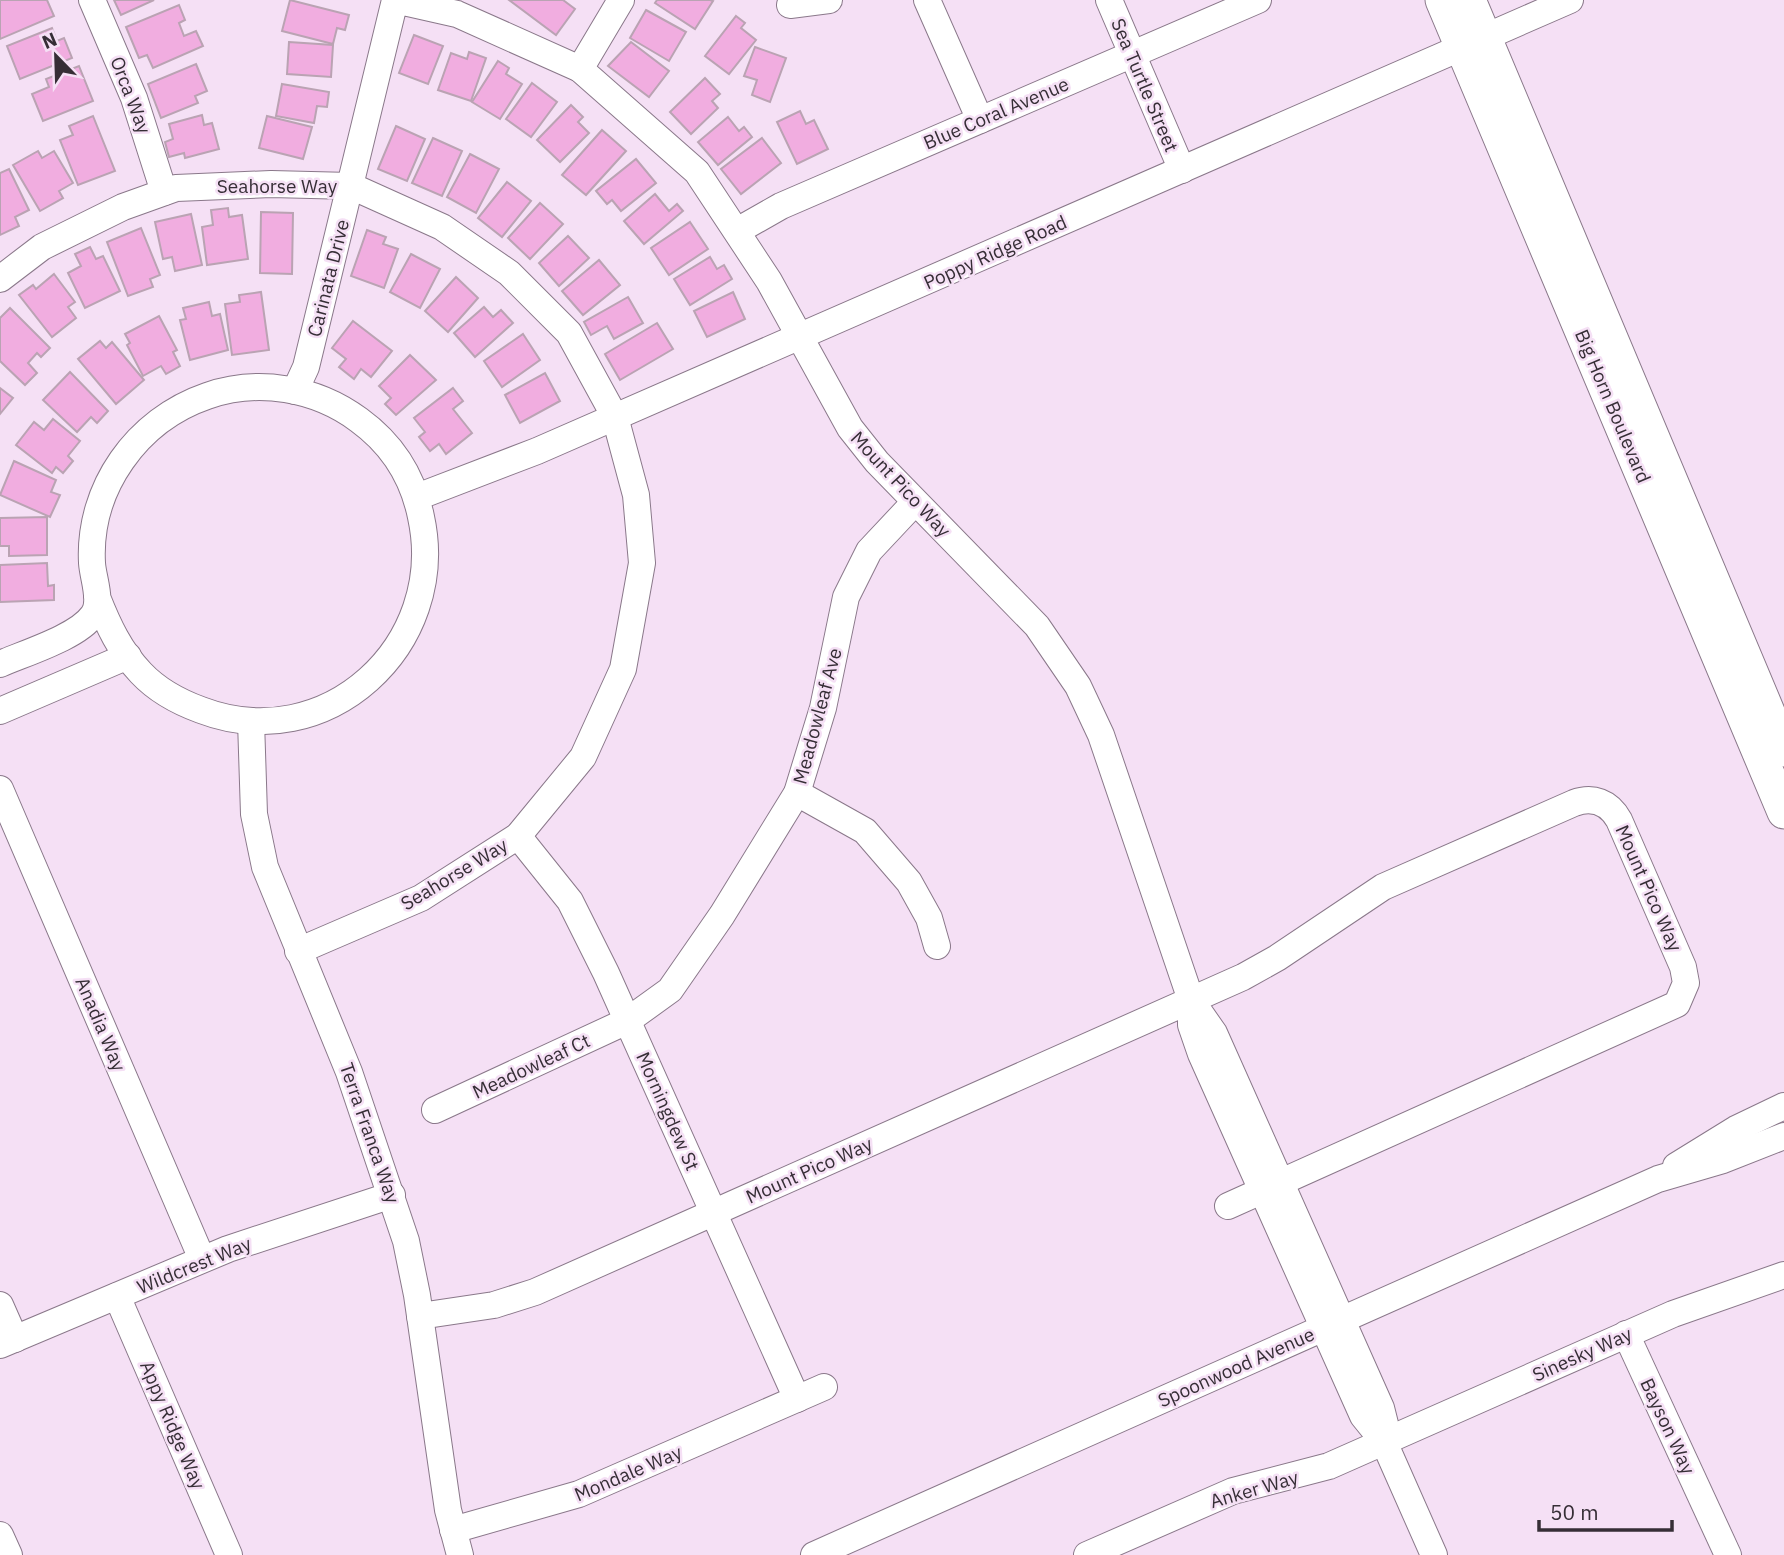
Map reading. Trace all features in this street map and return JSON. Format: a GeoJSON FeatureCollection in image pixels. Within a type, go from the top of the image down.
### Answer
{"type":"FeatureCollection","features":[{"type":"Feature","properties":{"kind":"main road","name":"Big Horn Boulevard"},"geometry":{"type":"LineString","coordinates":[[1442,0],[1473,42],[1784,750]]}},
{"type":"Feature","properties":{"kind":"main road","name":"Big Horn Boulevard"},"geometry":{"type":"LineString","coordinates":[[1469,0],[1473,42],[1784,813]]}},
{"type":"Feature","properties":{"kind":"street","name":"Orca Way"},"geometry":{"type":"LineString","coordinates":[[92,0],[134,99],[164,192]]}},
{"type":"Feature","properties":{"kind":"street","name":"Mount Pico Way"},"geometry":{"type":"LineString","coordinates":[[395,0],[457,14],[580,69],[697,172],[737,231],[801,336],[825,389],[850,428],[877,462],[1037,626],[1078,686],[1101,735],[1191,1000],[1214,1033],[1271,1187],[1332,1324],[1366,1423],[1384,1442],[1434,1555]]}},
{"type":"Feature","properties":{"kind":"street","name":"Carinata Drive"},"geometry":{"type":"LineString","coordinates":[[295,391],[306,367],[395,0]]}},
{"type":"Feature","properties":{"kind":"street"},"geometry":{"type":"LineString","coordinates":[[580,69],[621,0]]}},
{"type":"Feature","properties":{"kind":"street"},"geometry":{"type":"LineString","coordinates":[[790,5],[829,0]]}},
{"type":"Feature","properties":{"kind":"street"},"geometry":{"type":"LineString","coordinates":[[928,0],[980,120]]}},
{"type":"Feature","properties":{"kind":"street","name":"Sea Turtle Street"},"geometry":{"type":"LineString","coordinates":[[1109,0],[1182,170]]}},
{"type":"Feature","properties":{"kind":"street","name":"Blue Coral Avenue"},"geometry":{"type":"LineString","coordinates":[[737,231],[781,206],[1258,0]]}},
{"type":"Feature","properties":{"kind":"street","name":"Poppy Ridge Road"},"geometry":{"type":"LineString","coordinates":[[417,497],[488,471],[615,417],[1570,0]]}},
{"type":"Feature","properties":{"kind":"street","name":"Seahorse Way"},"geometry":{"type":"LineString","coordinates":[[2,272],[42,247],[124,206],[176,188],[271,184],[351,186],[442,227],[509,273],[569,333],[615,417],[636,495],[642,563],[624,670],[583,757],[518,836],[421,898],[298,951]]}},
{"type":"Feature","properties":{"kind":"street"},"geometry":{"type":"LineString","coordinates":[[0,664],[85,624],[97,610],[92,547],[97,513],[109,481],[138,439],[164,417],[210,395],[244,388],[295,391],[338,407],[375,433],[404,469],[417,497],[427,541],[424,586],[410,628],[384,666],[350,695],[309,714],[251,721],[220,717],[178,701],[142,674],[114,639],[97,597]]}},
{"type":"Feature","properties":{"kind":"street","name":"Meadowleaf Ave"},"geometry":{"type":"LineString","coordinates":[[627,1021],[670,990],[722,915],[797,793],[822,708],[846,597],[869,551],[915,502]]}},
{"type":"Feature","properties":{"kind":"street"},"geometry":{"type":"LineString","coordinates":[[0,712],[128,656]]}},
{"type":"Feature","properties":{"kind":"street","name":"Terra Franca Way"},"geometry":{"type":"LineString","coordinates":[[251,721],[254,805],[259,842],[273,892],[349,1072],[412,1264],[457,1543]]}},
{"type":"Feature","properties":{"kind":"street","name":"Anadia Way"},"geometry":{"type":"LineString","coordinates":[[0,789],[202,1259]]}},
{"type":"Feature","properties":{"kind":"street"},"geometry":{"type":"LineString","coordinates":[[797,793],[865,831],[909,882],[929,918],[937,946]]}},
{"type":"Feature","properties":{"kind":"street","name":"Mount Pico Way"},"geometry":{"type":"LineString","coordinates":[[420,1316],[494,1305],[522,1297],[1268,964],[1383,887],[1574,803],[1588,799],[1602,802],[1619,820],[1683,967],[1686,983],[1677,1004],[1228,1206]]}},
{"type":"Feature","properties":{"kind":"street","name":"Morningdew St"},"geometry":{"type":"LineString","coordinates":[[518,836],[570,901],[797,1399]]}},
{"type":"Feature","properties":{"kind":"street","name":"Meadowleaf Ct"},"geometry":{"type":"LineString","coordinates":[[435,1110],[627,1021]]}},
{"type":"Feature","properties":{"kind":"street","name":"Spoonwood Avenue"},"geometry":{"type":"LineString","coordinates":[[1658,1179],[1710,1144],[1784,1106]]}},
{"type":"Feature","properties":{"kind":"street","name":"Spoonwood Avenue"},"geometry":{"type":"LineString","coordinates":[[814,1555],[1658,1179],[1723,1160],[1784,1136]]}},
{"type":"Feature","properties":{"kind":"street","name":"Wildcrest Way"},"geometry":{"type":"LineString","coordinates":[[7,1342],[202,1259],[391,1195]]}},
{"type":"Feature","properties":{"kind":"street","name":"Sinesky Way"},"geometry":{"type":"LineString","coordinates":[[1384,1442],[1673,1314],[1784,1275]]}},
{"type":"Feature","properties":{"kind":"street","name":"Appy Ridge Way"},"geometry":{"type":"LineString","coordinates":[[117,1296],[229,1555]]}},
{"type":"Feature","properties":{"kind":"street"},"geometry":{"type":"LineString","coordinates":[[0,1305],[7,1342]]}},
{"type":"Feature","properties":{"kind":"street","name":"Bayson Way"},"geometry":{"type":"LineString","coordinates":[[1626,1334],[1728,1555]]}},
{"type":"Feature","properties":{"kind":"street","name":"Mondale Way"},"geometry":{"type":"LineString","coordinates":[[457,1543],[579,1494],[824,1387]]}},
{"type":"Feature","properties":{"kind":"street","name":"Anker Way"},"geometry":{"type":"LineString","coordinates":[[1087,1555],[1233,1491],[1309,1473],[1384,1442]]}},
{"type":"Feature","properties":{"kind":"street"},"geometry":{"type":"LineString","coordinates":[[0,1535],[9,1555]]}},
{"type":"Feature","properties":{"kind":"building"},"geometry":{"type":"Polygon","coordinates":[[[0,0],[47,0],[54,16],[0,39],[0,0]]]}},
{"type":"Feature","properties":{"kind":"building"},"geometry":{"type":"Polygon","coordinates":[[[114,0],[154,0],[121,15],[114,0]]]}},
{"type":"Feature","properties":{"kind":"building"},"geometry":{"type":"Polygon","coordinates":[[[290,0],[349,15],[345,30],[337,28],[333,44],[282,31],[290,0]]]}},
{"type":"Feature","properties":{"kind":"building"},"geometry":{"type":"Polygon","coordinates":[[[509,0],[563,0],[575,9],[556,35],[509,0]]]}},
{"type":"Feature","properties":{"kind":"building"},"geometry":{"type":"Polygon","coordinates":[[[657,0],[713,1],[695,29],[655,3],[657,0]]]}},
{"type":"Feature","properties":{"kind":"building"},"geometry":{"type":"Polygon","coordinates":[[[179,5],[185,20],[179,23],[184,36],[196,31],[203,46],[153,68],[147,55],[139,58],[126,27],[179,5]]]}},
{"type":"Feature","properties":{"kind":"building"},"geometry":{"type":"Polygon","coordinates":[[[646,10],[686,32],[669,61],[630,38],[646,10]]]}},
{"type":"Feature","properties":{"kind":"building"},"geometry":{"type":"Polygon","coordinates":[[[736,16],[745,23],[741,28],[756,40],[729,74],[705,56],[736,16]]]}},
{"type":"Feature","properties":{"kind":"building"},"geometry":{"type":"Polygon","coordinates":[[[52,28],[57,41],[64,38],[72,58],[20,79],[7,46],[52,28]]]}},
{"type":"Feature","properties":{"kind":"building"},"geometry":{"type":"Polygon","coordinates":[[[414,35],[443,46],[428,84],[399,73],[414,35]]]}},
{"type":"Feature","properties":{"kind":"building"},"geometry":{"type":"Polygon","coordinates":[[[289,42],[333,45],[331,77],[287,74],[289,42]]]}},
{"type":"Feature","properties":{"kind":"building"},"geometry":{"type":"Polygon","coordinates":[[[631,42],[669,71],[649,97],[608,66],[631,42]]]}},
{"type":"Feature","properties":{"kind":"building"},"geometry":{"type":"Polygon","coordinates":[[[755,47],[786,58],[770,102],[752,95],[757,80],[744,76],[755,47]]]}},
{"type":"Feature","properties":{"kind":"building"},"geometry":{"type":"Polygon","coordinates":[[[469,52],[486,58],[471,101],[438,90],[451,53],[467,59],[469,52]]]}},
{"type":"Feature","properties":{"kind":"building"},"geometry":{"type":"Polygon","coordinates":[[[498,61],[509,68],[506,74],[522,84],[500,119],[472,102],[498,61]]]}},
{"type":"Feature","properties":{"kind":"building"},"geometry":{"type":"Polygon","coordinates":[[[196,64],[207,91],[195,96],[198,103],[161,118],[148,84],[196,64]]]}},
{"type":"Feature","properties":{"kind":"building"},"geometry":{"type":"Polygon","coordinates":[[[79,66],[93,101],[43,121],[32,94],[49,87],[46,79],[79,66]]]}},
{"type":"Feature","properties":{"kind":"building"},"geometry":{"type":"Polygon","coordinates":[[[705,78],[720,94],[712,101],[718,108],[691,134],[670,112],[705,78]]]}},
{"type":"Feature","properties":{"kind":"building"},"geometry":{"type":"Polygon","coordinates":[[[532,83],[557,102],[531,137],[506,119],[532,83]]]}},
{"type":"Feature","properties":{"kind":"building"},"geometry":{"type":"Polygon","coordinates":[[[282,84],[329,92],[327,107],[317,106],[314,123],[276,116],[282,84]]]}},
{"type":"Feature","properties":{"kind":"building"},"geometry":{"type":"Polygon","coordinates":[[[571,105],[583,117],[578,122],[589,133],[560,162],[537,140],[571,105]]]}},
{"type":"Feature","properties":{"kind":"building"},"geometry":{"type":"Polygon","coordinates":[[[800,111],[806,124],[814,120],[828,149],[797,164],[777,122],[800,111]]]}},
{"type":"Feature","properties":{"kind":"building"},"geometry":{"type":"Polygon","coordinates":[[[202,115],[204,125],[212,123],[219,149],[185,158],[184,153],[169,157],[165,142],[173,139],[169,124],[202,115]]]}},
{"type":"Feature","properties":{"kind":"building"},"geometry":{"type":"Polygon","coordinates":[[[93,116],[115,171],[78,185],[60,140],[73,135],[69,126],[93,116]]]}},
{"type":"Feature","properties":{"kind":"building"},"geometry":{"type":"Polygon","coordinates":[[[267,116],[312,127],[303,159],[259,148],[267,116]]]}},
{"type":"Feature","properties":{"kind":"building"},"geometry":{"type":"Polygon","coordinates":[[[728,117],[739,131],[744,127],[752,137],[718,165],[698,142],[728,117]]]}},
{"type":"Feature","properties":{"kind":"building"},"geometry":{"type":"Polygon","coordinates":[[[396,126],[425,139],[407,181],[378,169],[396,126]]]}},
{"type":"Feature","properties":{"kind":"building"},"geometry":{"type":"Polygon","coordinates":[[[602,130],[626,151],[586,195],[562,175],[602,130]]]}},
{"type":"Feature","properties":{"kind":"building"},"geometry":{"type":"Polygon","coordinates":[[[433,138],[462,151],[442,196],[412,183],[433,138]]]}},
{"type":"Feature","properties":{"kind":"building"},"geometry":{"type":"Polygon","coordinates":[[[762,138],[781,163],[741,194],[721,169],[762,138]]]}},
{"type":"Feature","properties":{"kind":"building"},"geometry":{"type":"Polygon","coordinates":[[[38,151],[42,158],[54,151],[73,183],[59,191],[63,198],[40,211],[13,165],[38,151]]]}},
{"type":"Feature","properties":{"kind":"building"},"geometry":{"type":"Polygon","coordinates":[[[470,154],[499,169],[476,213],[447,197],[470,154]]]}},
{"type":"Feature","properties":{"kind":"building"},"geometry":{"type":"Polygon","coordinates":[[[636,159],[656,183],[621,211],[612,200],[607,204],[596,191],[636,159]]]}},
{"type":"Feature","properties":{"kind":"building"},"geometry":{"type":"Polygon","coordinates":[[[9,169],[29,210],[15,217],[19,226],[0,235],[0,173],[9,169]]]}},
{"type":"Feature","properties":{"kind":"building"},"geometry":{"type":"Polygon","coordinates":[[[507,182],[531,201],[502,237],[478,218],[507,182]]]}},
{"type":"Feature","properties":{"kind":"building"},"geometry":{"type":"Polygon","coordinates":[[[655,194],[669,211],[677,204],[683,211],[644,244],[624,221],[655,194]]]}},
{"type":"Feature","properties":{"kind":"building"},"geometry":{"type":"Polygon","coordinates":[[[540,203],[563,224],[530,259],[508,238],[540,203]]]}},
{"type":"Feature","properties":{"kind":"building"},"geometry":{"type":"Polygon","coordinates":[[[228,208],[229,217],[242,215],[248,259],[207,265],[202,227],[213,225],[211,210],[228,208]]]}},
{"type":"Feature","properties":{"kind":"building"},"geometry":{"type":"Polygon","coordinates":[[[261,212],[293,213],[292,274],[260,273],[261,212]]]}},
{"type":"Feature","properties":{"kind":"building"},"geometry":{"type":"Polygon","coordinates":[[[191,214],[202,265],[175,271],[172,257],[163,259],[155,222],[191,214]]]}},
{"type":"Feature","properties":{"kind":"building"},"geometry":{"type":"Polygon","coordinates":[[[690,222],[708,249],[669,275],[651,248],[690,222]]]}},
{"type":"Feature","properties":{"kind":"building"},"geometry":{"type":"Polygon","coordinates":[[[141,228],[160,275],[150,279],[153,287],[128,296],[107,242],[141,228]]]}},
{"type":"Feature","properties":{"kind":"building"},"geometry":{"type":"Polygon","coordinates":[[[367,230],[386,237],[383,244],[398,249],[384,288],[351,276],[367,230]]]}},
{"type":"Feature","properties":{"kind":"building"},"geometry":{"type":"Polygon","coordinates":[[[568,236],[589,258],[559,286],[539,263],[568,236]]]}},
{"type":"Feature","properties":{"kind":"building"},"geometry":{"type":"Polygon","coordinates":[[[90,247],[96,259],[103,256],[120,291],[85,308],[68,273],[81,266],[75,254],[90,247]]]}},
{"type":"Feature","properties":{"kind":"building"},"geometry":{"type":"Polygon","coordinates":[[[411,254],[440,269],[420,308],[390,292],[411,254]]]}},
{"type":"Feature","properties":{"kind":"building"},"geometry":{"type":"Polygon","coordinates":[[[710,257],[717,269],[724,265],[732,279],[690,305],[674,279],[710,257]]]}},
{"type":"Feature","properties":{"kind":"building"},"geometry":{"type":"Polygon","coordinates":[[[599,260],[620,285],[583,315],[562,291],[599,260]]]}},
{"type":"Feature","properties":{"kind":"building"},"geometry":{"type":"Polygon","coordinates":[[[54,274],[75,302],[68,307],[76,318],[52,337],[19,295],[33,285],[36,289],[54,274]]]}},
{"type":"Feature","properties":{"kind":"building"},"geometry":{"type":"Polygon","coordinates":[[[456,277],[478,298],[448,332],[425,311],[456,277]]]}},
{"type":"Feature","properties":{"kind":"building"},"geometry":{"type":"Polygon","coordinates":[[[261,292],[269,350],[232,355],[225,304],[240,302],[239,295],[261,292]]]}},
{"type":"Feature","properties":{"kind":"building"},"geometry":{"type":"Polygon","coordinates":[[[733,292],[745,319],[707,337],[694,311],[733,292]]]}},
{"type":"Feature","properties":{"kind":"building"},"geometry":{"type":"Polygon","coordinates":[[[628,297],[643,323],[614,339],[607,326],[591,335],[584,322],[628,297]]]}},
{"type":"Feature","properties":{"kind":"building"},"geometry":{"type":"Polygon","coordinates":[[[209,302],[212,316],[220,314],[228,350],[190,360],[180,320],[186,319],[183,308],[209,302]]]}},
{"type":"Feature","properties":{"kind":"building"},"geometry":{"type":"Polygon","coordinates":[[[484,307],[493,317],[501,310],[513,323],[475,357],[454,333],[484,307]]]}},
{"type":"Feature","properties":{"kind":"building"},"geometry":{"type":"Polygon","coordinates":[[[10,308],[50,348],[41,357],[37,353],[28,363],[37,373],[25,385],[0,361],[0,318],[10,308]]]}},
{"type":"Feature","properties":{"kind":"building"},"geometry":{"type":"Polygon","coordinates":[[[159,316],[177,350],[173,352],[180,366],[166,374],[161,366],[143,376],[127,345],[130,343],[125,334],[159,316]]]}},
{"type":"Feature","properties":{"kind":"building"},"geometry":{"type":"Polygon","coordinates":[[[353,321],[392,351],[371,377],[361,369],[354,379],[339,367],[346,359],[332,348],[353,321]]]}},
{"type":"Feature","properties":{"kind":"building"},"geometry":{"type":"Polygon","coordinates":[[[657,323],[673,349],[620,380],[605,354],[657,323]]]}},
{"type":"Feature","properties":{"kind":"building"},"geometry":{"type":"Polygon","coordinates":[[[523,334],[540,360],[502,387],[484,361],[523,334]]]}},
{"type":"Feature","properties":{"kind":"building"},"geometry":{"type":"Polygon","coordinates":[[[100,341],[106,348],[112,342],[144,380],[116,404],[78,359],[100,341]]]}},
{"type":"Feature","properties":{"kind":"building"},"geometry":{"type":"Polygon","coordinates":[[[410,355],[436,380],[396,415],[385,404],[391,398],[379,386],[410,355]]]}},
{"type":"Feature","properties":{"kind":"building"},"geometry":{"type":"Polygon","coordinates":[[[70,372],[108,411],[97,423],[91,417],[77,432],[43,400],[70,372]]]}},
{"type":"Feature","properties":{"kind":"building"},"geometry":{"type":"Polygon","coordinates":[[[545,373],[560,401],[520,423],[505,395],[545,373]]]}},
{"type":"Feature","properties":{"kind":"building"},"geometry":{"type":"Polygon","coordinates":[[[0,388],[13,398],[0,414],[0,388]]]}},
{"type":"Feature","properties":{"kind":"building"},"geometry":{"type":"Polygon","coordinates":[[[453,388],[463,401],[453,409],[472,433],[446,454],[439,444],[430,451],[419,437],[425,432],[414,418],[453,388]]]}},
{"type":"Feature","properties":{"kind":"building"},"geometry":{"type":"Polygon","coordinates":[[[53,419],[80,441],[68,456],[73,461],[63,473],[56,467],[52,473],[16,445],[34,422],[44,430],[53,419]]]}},
{"type":"Feature","properties":{"kind":"building"},"geometry":{"type":"Polygon","coordinates":[[[14,461],[56,480],[51,492],[60,495],[50,517],[0,495],[14,461]]]}},
{"type":"Feature","properties":{"kind":"building"},"geometry":{"type":"Polygon","coordinates":[[[47,517],[47,555],[9,556],[9,546],[0,546],[0,518],[47,517]]]}},
{"type":"Feature","properties":{"kind":"building"},"geometry":{"type":"Polygon","coordinates":[[[47,563],[48,586],[54,585],[54,600],[0,602],[0,565],[47,563]]]}}]}
